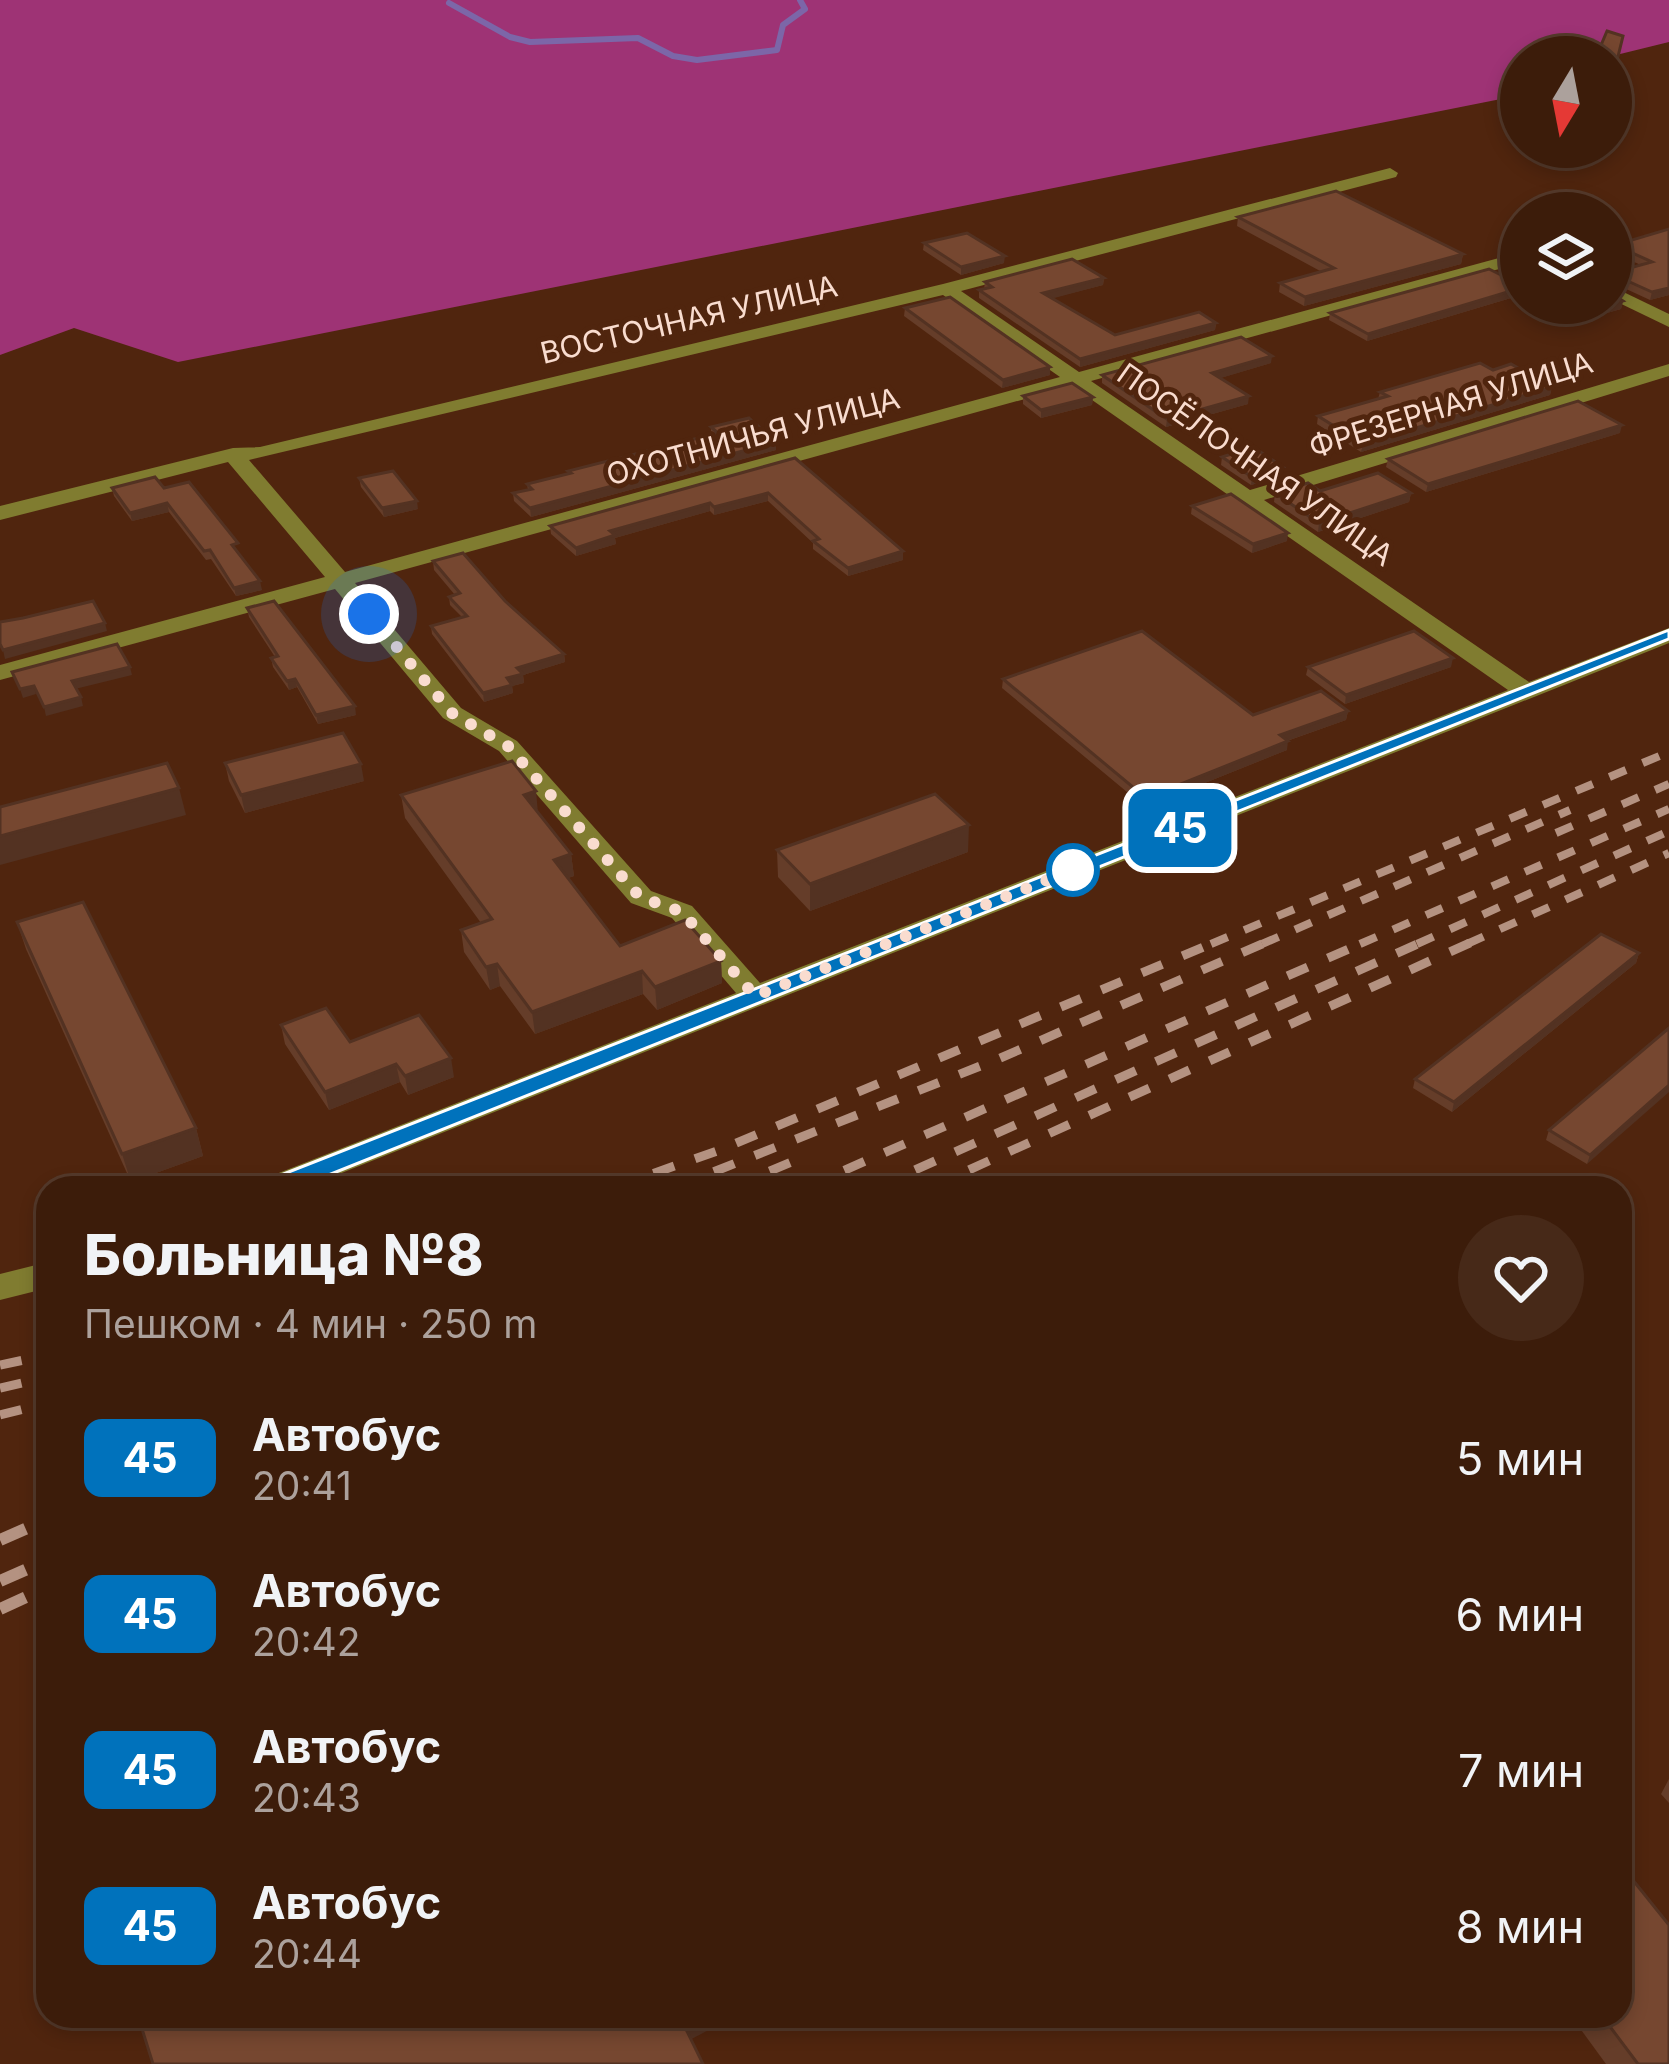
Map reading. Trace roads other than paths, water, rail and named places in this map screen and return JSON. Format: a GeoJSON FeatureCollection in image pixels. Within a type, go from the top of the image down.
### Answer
{"type":"FeatureCollection","features":[{"type":"Feature","properties":{"kind":"street","name":"ВОСТОЧНАЯ УЛИЦА"},"geometry":{"type":"LineString","coordinates":[[0,514],[232,454],[260,453],[946,289],[1390,173]]}},
{"type":"Feature","properties":{"kind":"street","name":"ОХОТНИЧЬЯ УЛИЦА"},"geometry":{"type":"LineString","coordinates":[[0,673],[1500,263]]}},
{"type":"Feature","properties":{"kind":"street","name":"ПОСЁЛОЧНАЯ УЛИЦА"},"geometry":{"type":"LineString","coordinates":[[946,289],[1527,692]]}},
{"type":"Feature","properties":{"kind":"street"},"geometry":{"type":"LineString","coordinates":[[1632,302],[1669,321]]}},
{"type":"Feature","properties":{"kind":"street","name":"ФРЕЗЕРНАЯ УЛИЦА"},"geometry":{"type":"LineString","coordinates":[[1250,497],[1669,370]]}},
{"type":"Feature","properties":{"kind":"street"},"geometry":{"type":"LineString","coordinates":[[232,454],[452,713],[508,746],[640,897],[682,912],[755,996]]}},
{"type":"Feature","properties":{"kind":"street"},"geometry":{"type":"LineString","coordinates":[[302,1176],[1669,635]]}},
{"type":"Feature","properties":{"kind":"street"},"geometry":{"type":"LineString","coordinates":[[0,1287],[36,1278]]}},
{"type":"Feature","properties":{"kind":"waterway"},"geometry":{"type":"LineString","coordinates":[[449,3],[510,37],[530,42],[638,38],[673,56],[697,60],[777,50],[783,25],[805,9],[800,0]]}},
{"type":"Feature","properties":{"kind":"railway"},"geometry":{"type":"LineString","coordinates":[[1211,944],[1669,752]]}},
{"type":"Feature","properties":{"kind":"railway"},"geometry":{"type":"LineString","coordinates":[[1556,833],[1669,784]]}},
{"type":"Feature","properties":{"kind":"railway"},"geometry":{"type":"LineString","coordinates":[[1360,944],[1669,809]]}},
{"type":"Feature","properties":{"kind":"railway"},"geometry":{"type":"LineString","coordinates":[[1262,944],[1570,810]]}},
{"type":"Feature","properties":{"kind":"railway"},"geometry":{"type":"LineString","coordinates":[[1417,944],[1669,831]]}},
{"type":"Feature","properties":{"kind":"railway"},"geometry":{"type":"LineString","coordinates":[[1467,944],[1669,853]]}},
{"type":"Feature","properties":{"kind":"railway"},"geometry":{"type":"LineString","coordinates":[[646,1176],[720,1150],[1218,941]]}},
{"type":"Feature","properties":{"kind":"railway"},"geometry":{"type":"LineString","coordinates":[[703,1176],[998,1059],[1269,941]]}},
{"type":"Feature","properties":{"kind":"railway"},"geometry":{"type":"LineString","coordinates":[[831,1176],[1367,941]]}},
{"type":"Feature","properties":{"kind":"railway"},"geometry":{"type":"LineString","coordinates":[[902,1176],[1424,941]]}},
{"type":"Feature","properties":{"kind":"railway"},"geometry":{"type":"LineString","coordinates":[[955,1176],[1474,941]]}},
{"type":"Feature","properties":{"kind":"railway"},"geometry":{"type":"LineString","coordinates":[[758,1176],[806,1156]]}},
{"type":"Feature","properties":{"kind":"railway"},"geometry":{"type":"LineString","coordinates":[[0,1365],[36,1358]]}},
{"type":"Feature","properties":{"kind":"railway"},"geometry":{"type":"LineString","coordinates":[[0,1388],[36,1380]]}},
{"type":"Feature","properties":{"kind":"railway"},"geometry":{"type":"LineString","coordinates":[[0,1415],[36,1406]]}},
{"type":"Feature","properties":{"kind":"railway"},"geometry":{"type":"LineString","coordinates":[[0,1540],[36,1524]]}},
{"type":"Feature","properties":{"kind":"railway"},"geometry":{"type":"LineString","coordinates":[[0,1581],[36,1565]]}},
{"type":"Feature","properties":{"kind":"railway"},"geometry":{"type":"LineString","coordinates":[[0,1609],[36,1592]]}}]}
